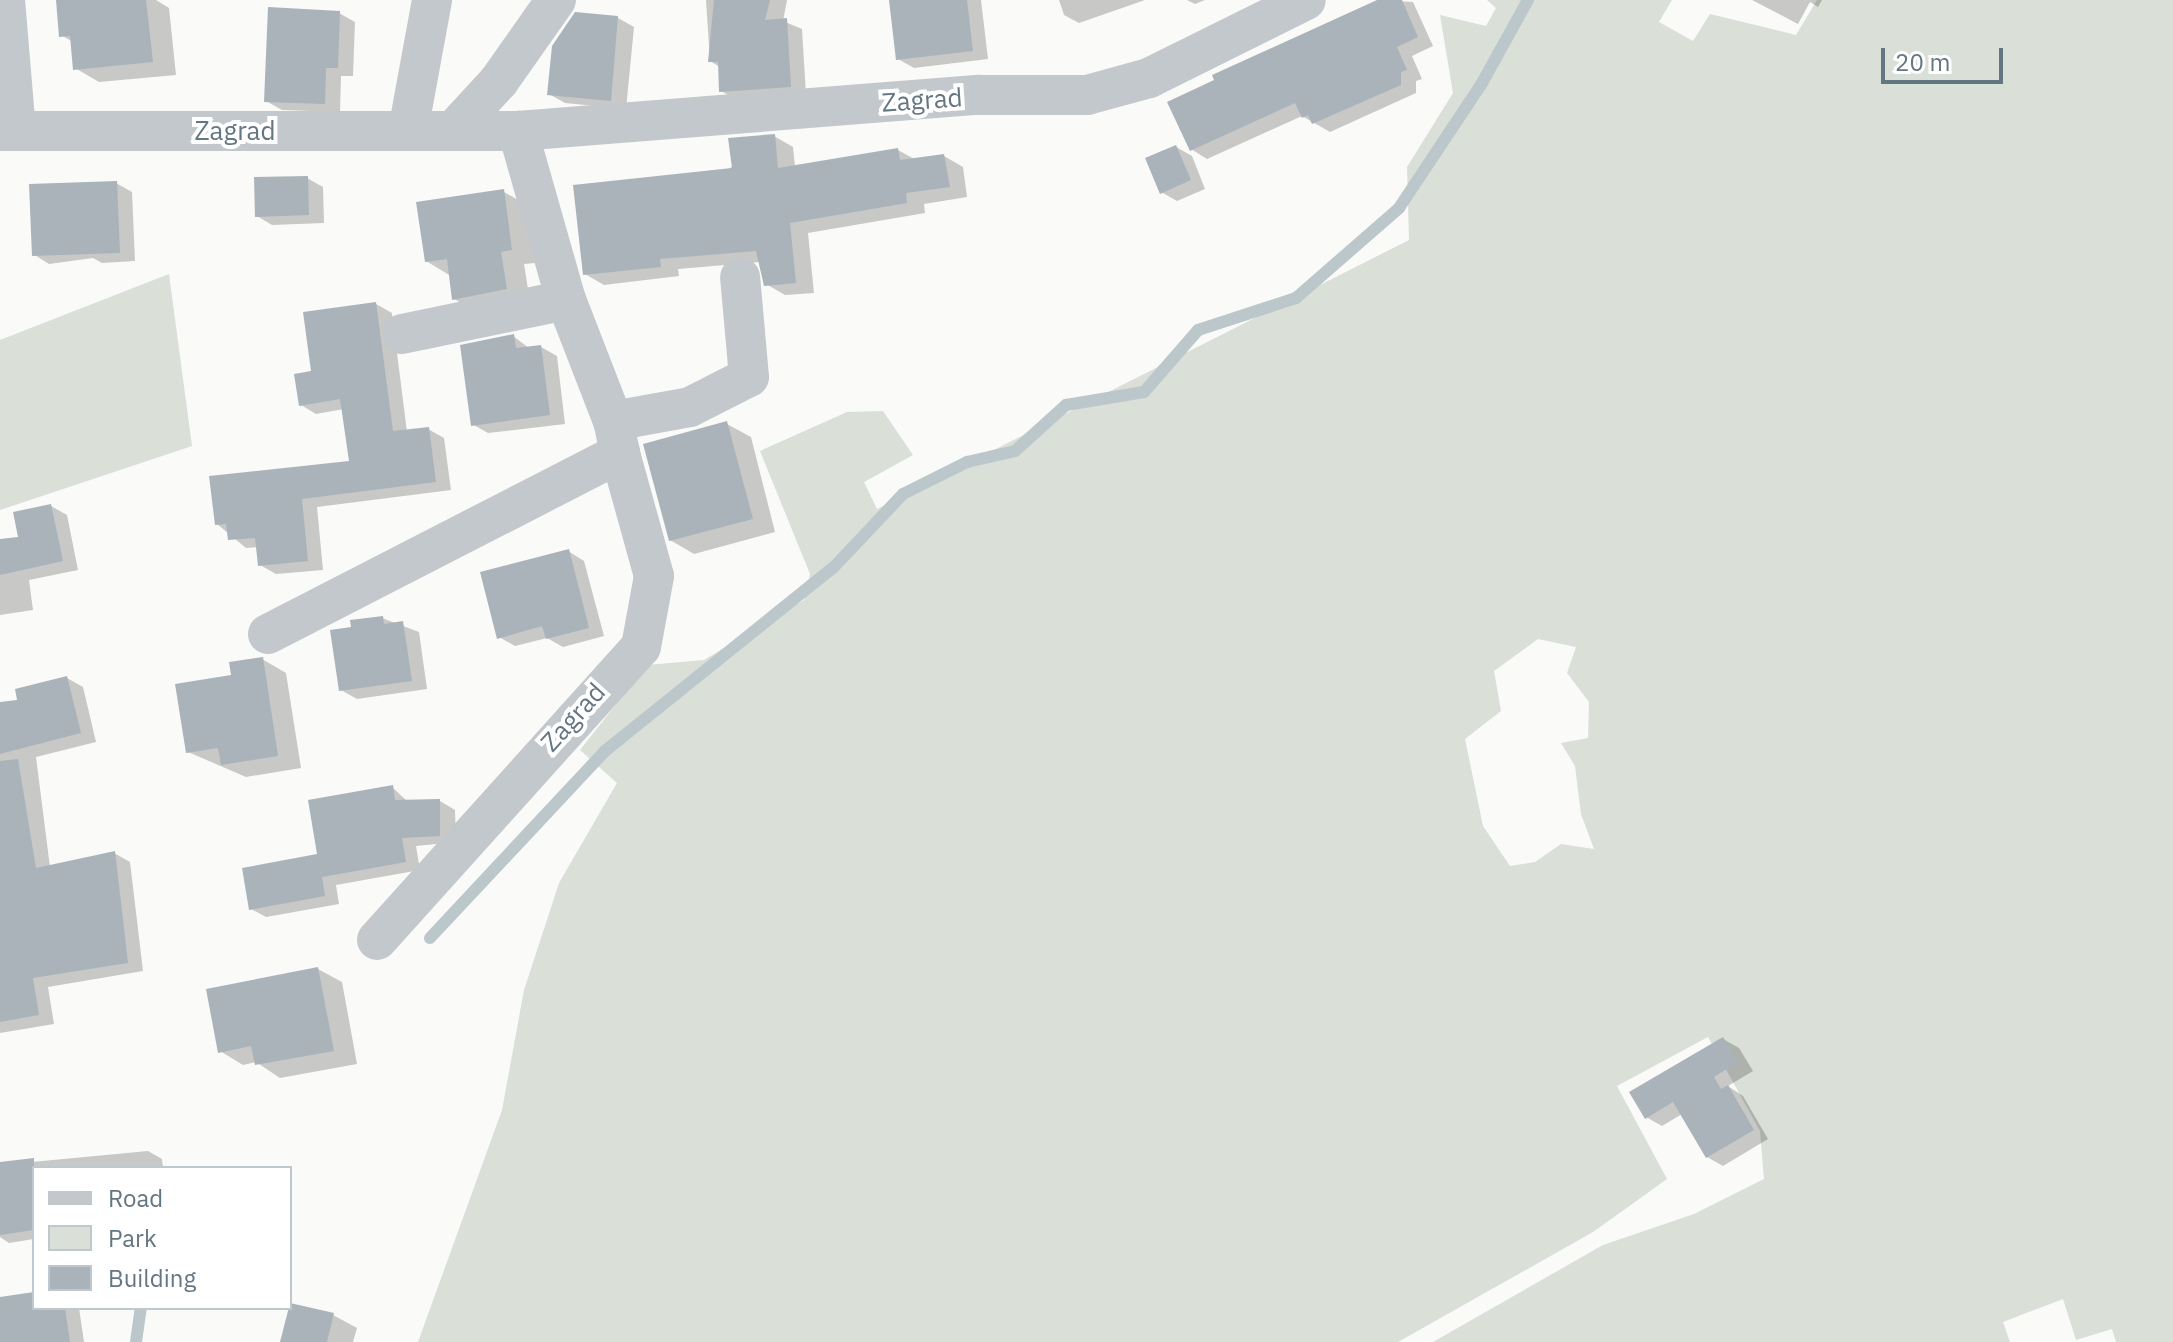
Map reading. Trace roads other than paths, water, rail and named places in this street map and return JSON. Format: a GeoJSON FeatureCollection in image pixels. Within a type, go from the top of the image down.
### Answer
{"type":"FeatureCollection","features":[{"type":"Feature","properties":{"kind":"street","name":"Zagrad"},"geometry":{"type":"LineString","coordinates":[[5,0],[8,131],[518,131],[980,95],[1087,95],[1149,78],[1306,0]]}},
{"type":"Feature","properties":{"kind":"street"},"geometry":{"type":"LineString","coordinates":[[408,131],[432,0]]}},
{"type":"Feature","properties":{"kind":"street"},"geometry":{"type":"LineString","coordinates":[[453,131],[499,81],[556,0]]}},
{"type":"Feature","properties":{"kind":"street","name":"Zagrad"},"geometry":{"type":"LineString","coordinates":[[377,940],[641,647],[654,576],[617,437],[566,300],[518,131]]}},
{"type":"Feature","properties":{"kind":"street"},"geometry":{"type":"LineString","coordinates":[[268,634],[617,437],[690,407],[749,377],[740,277]]}},
{"type":"Feature","properties":{"kind":"street"},"geometry":{"type":"LineString","coordinates":[[402,334],[566,300]]}},
{"type":"Feature","properties":{"kind":"waterway"},"geometry":{"type":"LineString","coordinates":[[430,938],[605,751],[833,568],[903,494],[967,462],[1015,451],[1066,405],[1144,392],[1198,330],[1296,298],[1399,208],[1482,83],[1528,0]]}},
{"type":"Feature","properties":{"kind":"waterway"},"geometry":{"type":"LineString","coordinates":[[136,1342],[141,1310]]}}]}
